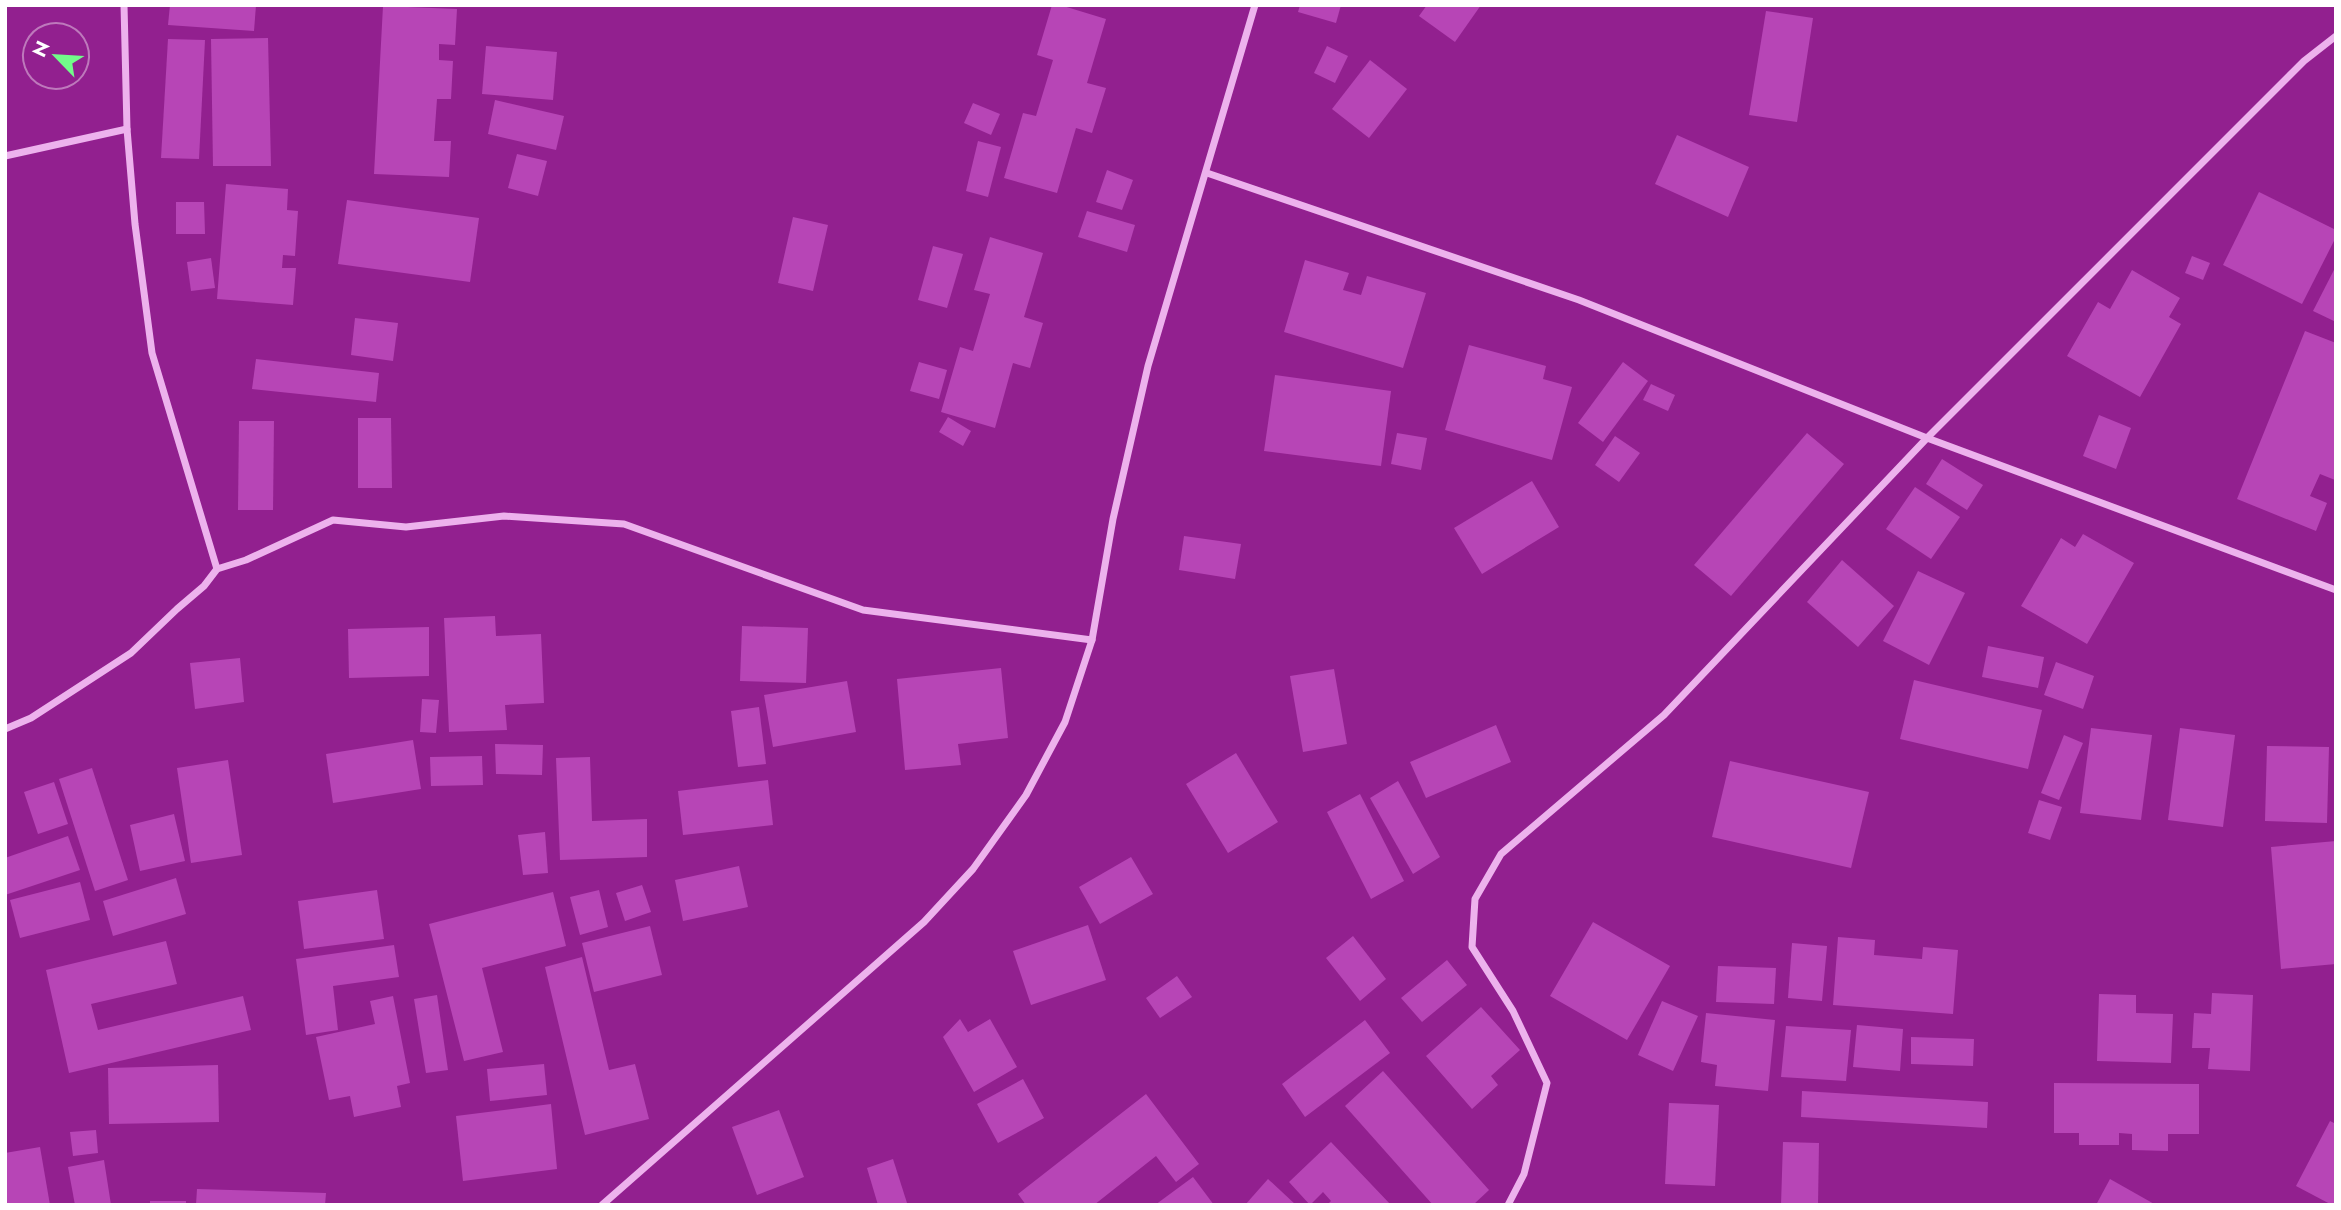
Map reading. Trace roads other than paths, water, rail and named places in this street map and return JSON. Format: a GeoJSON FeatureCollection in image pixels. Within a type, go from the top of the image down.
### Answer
{"type":"FeatureCollection","features":[{"type":"Feature","properties":{"kind":"street"},"geometry":{"type":"LineString","coordinates":[[124,5],[127,129],[135,224],[152,354],[218,569]]}},
{"type":"Feature","properties":{"kind":"street"},"geometry":{"type":"LineString","coordinates":[[602,1205],[924,922],[973,869],[1026,795],[1065,722],[1091,640],[1112,519],[1149,366],[1255,5]]}},
{"type":"Feature","properties":{"kind":"street"},"geometry":{"type":"LineString","coordinates":[[1508,1205],[1524,1174],[1547,1083],[1513,1011],[1472,947],[1475,899],[1501,854],[1664,715],[1927,438],[2304,61],[2336,36]]}},
{"type":"Feature","properties":{"kind":"street"},"geometry":{"type":"LineString","coordinates":[[5,156],[127,129]]}},
{"type":"Feature","properties":{"kind":"street"},"geometry":{"type":"LineString","coordinates":[[1207,173],[1579,300],[1927,438],[2336,590]]}},
{"type":"Feature","properties":{"kind":"street"},"geometry":{"type":"LineString","coordinates":[[5,729],[31,718],[131,653],[204,586],[218,569],[246,561],[333,520],[406,527],[504,516],[624,524],[863,610],[1091,640]]}}]}
